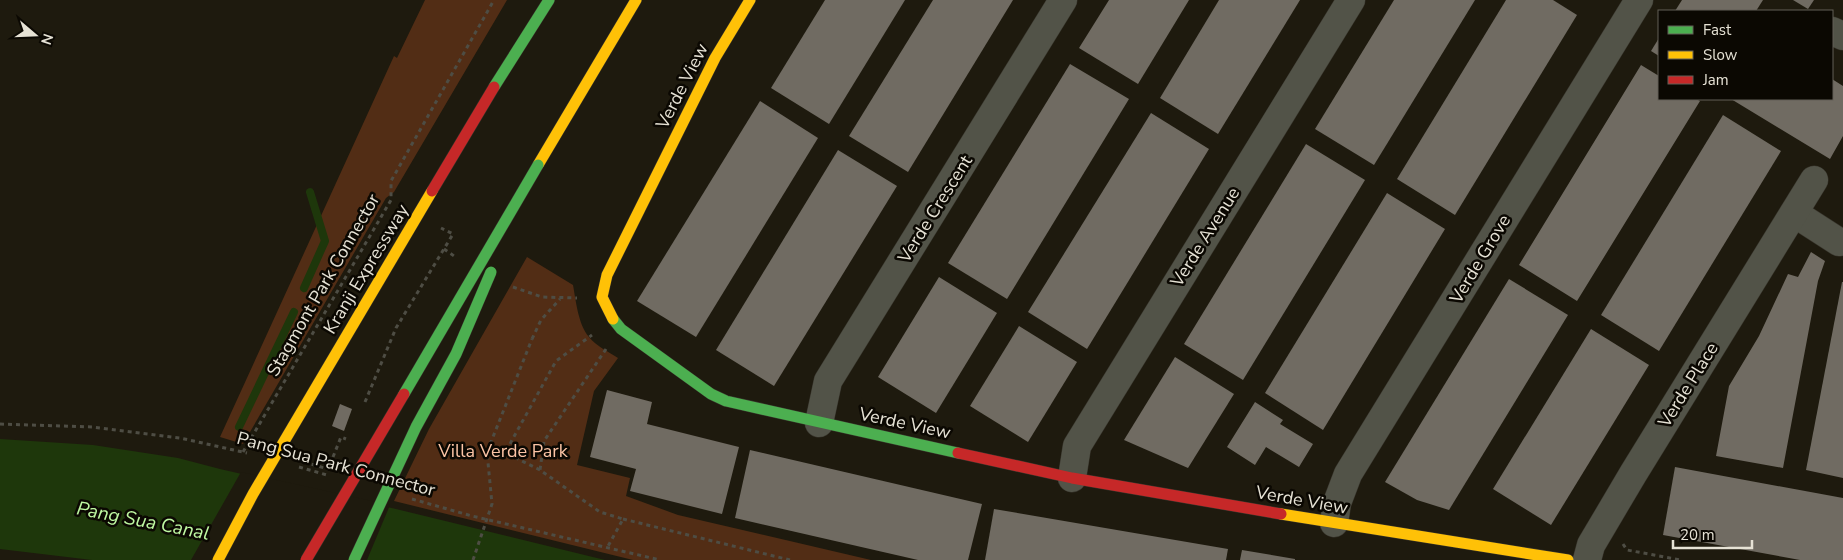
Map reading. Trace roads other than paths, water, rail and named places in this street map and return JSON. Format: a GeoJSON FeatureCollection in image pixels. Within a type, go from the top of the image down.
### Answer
{"type":"FeatureCollection","features":[{"type":"Feature","properties":{"kind":"main road","name":"Kranji Expressway"},"geometry":{"type":"LineString","coordinates":[[218,560],[253,494],[494,87],[549,0]]}},
{"type":"Feature","properties":{"kind":"main road"},"geometry":{"type":"LineString","coordinates":[[306,560],[636,0]]}},
{"type":"Feature","properties":{"kind":"main road","name":"Verde View"},"geometry":{"type":"LineString","coordinates":[[750,0],[715,58],[607,274],[602,297],[616,324],[621,329],[711,394],[726,401],[1072,478],[1334,523],[1568,560]]}},
{"type":"Feature","properties":{"kind":"main road"},"geometry":{"type":"LineString","coordinates":[[354,560],[416,427],[456,354],[538,165]]}},
{"type":"Feature","properties":{"kind":"street","name":"Verde Crescent"},"geometry":{"type":"LineString","coordinates":[[819,422],[828,381],[1063,0]]}},
{"type":"Feature","properties":{"kind":"street","name":"Verde Avenue"},"geometry":{"type":"LineString","coordinates":[[1072,478],[1077,446],[1351,0]]}},
{"type":"Feature","properties":{"kind":"street","name":"Verde Grove"},"geometry":{"type":"LineString","coordinates":[[1334,523],[1337,503],[1348,474],[1639,0]]}},
{"type":"Feature","properties":{"kind":"street","name":"Verde Place"},"geometry":{"type":"LineString","coordinates":[[1587,560],[1591,545],[1633,474],[1814,180]]}},
{"type":"Feature","properties":{"kind":"street"},"geometry":{"type":"LineString","coordinates":[[1794,213],[1839,242]]}},
{"type":"Feature","properties":{"kind":"water","name":"Pang Sua Canal"},"geometry":{"type":"Polygon","coordinates":[[[0,439],[93,445],[178,458],[605,560],[92,560],[0,549],[0,439]]]}},
{"type":"Feature","properties":{"kind":"waterway"},"geometry":{"type":"LineString","coordinates":[[304,288],[325,241],[310,192]]}},
{"type":"Feature","properties":{"kind":"waterway"},"geometry":{"type":"LineString","coordinates":[[239,427],[294,312]]}},
{"type":"Feature","properties":{"kind":"park label","name":"Villa Verde Park"},"geometry":{"type":"Point","coordinates":[503,451]}}]}
